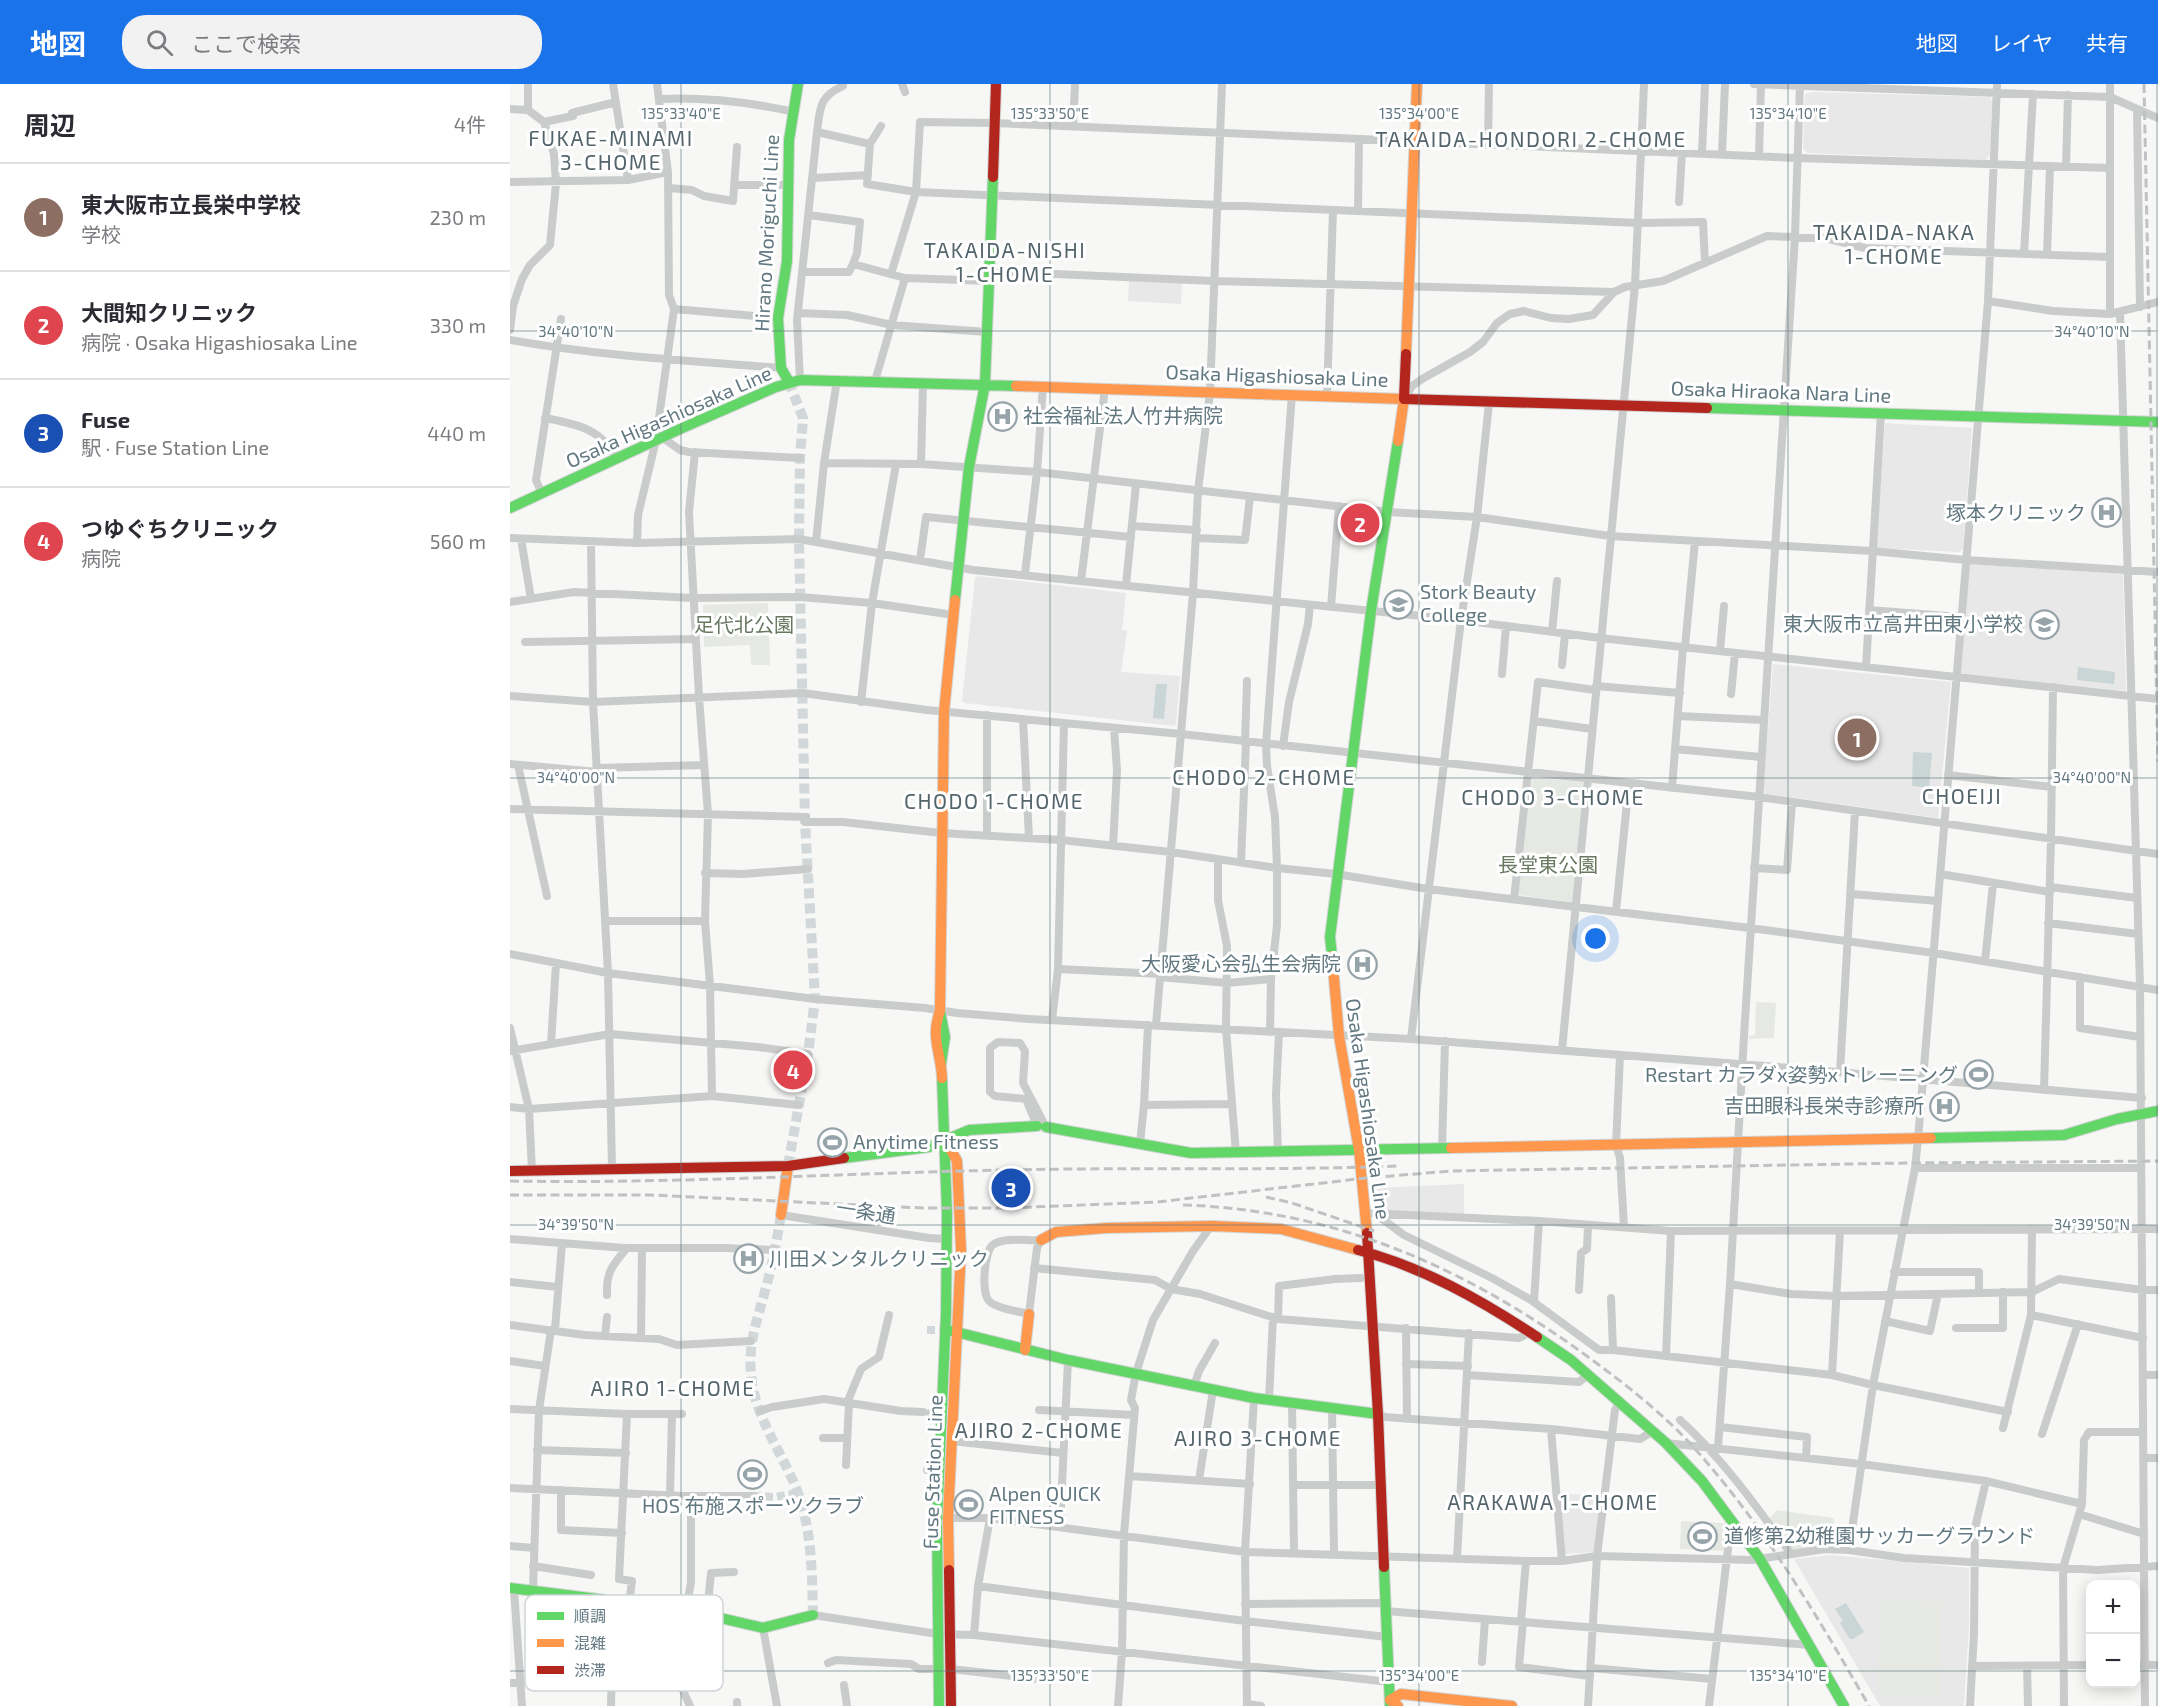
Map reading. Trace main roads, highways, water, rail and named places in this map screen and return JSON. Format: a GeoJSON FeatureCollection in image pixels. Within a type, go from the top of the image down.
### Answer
{"type":"FeatureCollection","features":[{"type":"Feature","properties":{"kind":"tunnel"},"geometry":{"type":"LineString","coordinates":[[788,1166],[808,1054],[815,999],[805,822],[799,539],[803,418],[789,382]]}},
{"type":"Feature","properties":{"kind":"tunnel"},"geometry":{"type":"LineString","coordinates":[[781,1215],[770,1272],[754,1332],[750,1363],[758,1406],[792,1478],[803,1508],[810,1553],[813,1615]]}},
{"type":"Feature","properties":{"kind":"tunnel"},"geometry":{"type":"LineString","coordinates":[[927,1330],[945,1330]]}},
{"type":"Feature","properties":{"kind":"tunnel"},"geometry":{"type":"LineString","coordinates":[[753,1496],[775,1497],[798,1493]]}},
{"type":"Feature","properties":{"kind":"railway"},"geometry":{"type":"LineString","coordinates":[[2144,84],[2158,762]]}},
{"type":"Feature","properties":{"kind":"railway"},"geometry":{"type":"LineString","coordinates":[[510,1195],[651,1195],[923,1208],[1008,1208],[1157,1202],[1366,1178],[1451,1171],[2158,1161]]}},
{"type":"Feature","properties":{"kind":"railway"},"geometry":{"type":"LineString","coordinates":[[510,1181],[697,1180],[1057,1169],[1398,1166]]}},
{"type":"Feature","properties":{"kind":"railway"},"geometry":{"type":"LineString","coordinates":[[1266,1197],[1292,1203],[1374,1231]]}},
{"type":"Feature","properties":{"kind":"railway"},"geometry":{"type":"LineString","coordinates":[[1183,1205],[1240,1209],[1296,1219],[1349,1233],[1401,1251],[1451,1273],[1500,1299],[1595,1362],[1665,1419],[1691,1444],[1727,1487],[1792,1578],[1869,1706]]}},
{"type":"Feature","properties":{"kind":"place","name":"社会福祉法人竹井病院"},"geometry":{"type":"Point","coordinates":[1002,416]}},
{"type":"Feature","properties":{"kind":"place","name":"塚本クリニック"},"geometry":{"type":"Point","coordinates":[2107,513]}},
{"type":"Feature","properties":{"kind":"place","name":"大間知クリニック"},"geometry":{"type":"Point","coordinates":[1360,523]}},
{"type":"Feature","properties":{"kind":"place","name":"Stork Beauty College"},"geometry":{"type":"Point","coordinates":[1399,604]}},
{"type":"Feature","properties":{"kind":"place","name":"東大阪市立高井田東小学校"},"geometry":{"type":"Point","coordinates":[2044,624]}},
{"type":"Feature","properties":{"kind":"place","name":"東大阪市立長栄中学校"},"geometry":{"type":"Point","coordinates":[1857,738]}},
{"type":"Feature","properties":{"kind":"place","name":"大阪愛心会弘生会病院"},"geometry":{"type":"Point","coordinates":[1362,964]}},
{"type":"Feature","properties":{"kind":"place","name":"つゆぐちクリニック"},"geometry":{"type":"Point","coordinates":[793,1070]}},
{"type":"Feature","properties":{"kind":"place","name":"Restart カラダx姿勢xトレーニング"},"geometry":{"type":"Point","coordinates":[1979,1075]}},
{"type":"Feature","properties":{"kind":"place","name":"吉田眼科長栄寺診療所"},"geometry":{"type":"Point","coordinates":[1945,1106]}},
{"type":"Feature","properties":{"kind":"place","name":"Anytime Fitness"},"geometry":{"type":"Point","coordinates":[832,1142]}},
{"type":"Feature","properties":{"kind":"place","name":"Fuse"},"geometry":{"type":"Point","coordinates":[1011,1188]}},
{"type":"Feature","properties":{"kind":"place","name":"川田メンタルクリニック"},"geometry":{"type":"Point","coordinates":[748,1259]}},
{"type":"Feature","properties":{"kind":"place","name":"HOS 布施スポーツクラブ"},"geometry":{"type":"Point","coordinates":[753,1475]}},
{"type":"Feature","properties":{"kind":"place","name":"Alpen QUICK FITNESS"},"geometry":{"type":"Point","coordinates":[968,1505]}},
{"type":"Feature","properties":{"kind":"place","name":"道修第2幼稚園サッカーグラウンド"},"geometry":{"type":"Point","coordinates":[1703,1536]}},
{"type":"Feature","properties":{"kind":"district","name":"TAKAIDA-HONDORI 2-CHOME"},"geometry":{"type":"Point","coordinates":[1531,140]}},
{"type":"Feature","properties":{"kind":"district","name":"FUKAE-MINAMI 3-CHOME"},"geometry":{"type":"Point","coordinates":[611,151]}},
{"type":"Feature","properties":{"kind":"district","name":"TAKAIDA-NAKA 1-CHOME"},"geometry":{"type":"Point","coordinates":[1894,245]}},
{"type":"Feature","properties":{"kind":"district","name":"TAKAIDA-NISHI 1-CHOME"},"geometry":{"type":"Point","coordinates":[1005,263]}},
{"type":"Feature","properties":{"kind":"district","name":"CHODO 2-CHOME"},"geometry":{"type":"Point","coordinates":[1264,778]}},
{"type":"Feature","properties":{"kind":"district","name":"CHOEIJI"},"geometry":{"type":"Point","coordinates":[1962,797]}},
{"type":"Feature","properties":{"kind":"district","name":"CHODO 3-CHOME"},"geometry":{"type":"Point","coordinates":[1553,798]}},
{"type":"Feature","properties":{"kind":"district","name":"CHODO 1-CHOME"},"geometry":{"type":"Point","coordinates":[994,802]}},
{"type":"Feature","properties":{"kind":"district","name":"AJIRO 1-CHOME"},"geometry":{"type":"Point","coordinates":[673,1389]}},
{"type":"Feature","properties":{"kind":"district","name":"AJIRO 2-CHOME"},"geometry":{"type":"Point","coordinates":[1039,1431]}},
{"type":"Feature","properties":{"kind":"district","name":"AJIRO 3-CHOME"},"geometry":{"type":"Point","coordinates":[1258,1439]}},
{"type":"Feature","properties":{"kind":"district","name":"ARAKAWA 1-CHOME"},"geometry":{"type":"Point","coordinates":[1553,1503]}},
{"type":"Feature","properties":{"kind":"park label","name":"足代北公園"},"geometry":{"type":"Point","coordinates":[744,625]}},
{"type":"Feature","properties":{"kind":"park label","name":"長堂東公園"},"geometry":{"type":"Point","coordinates":[1548,865]}}]}
